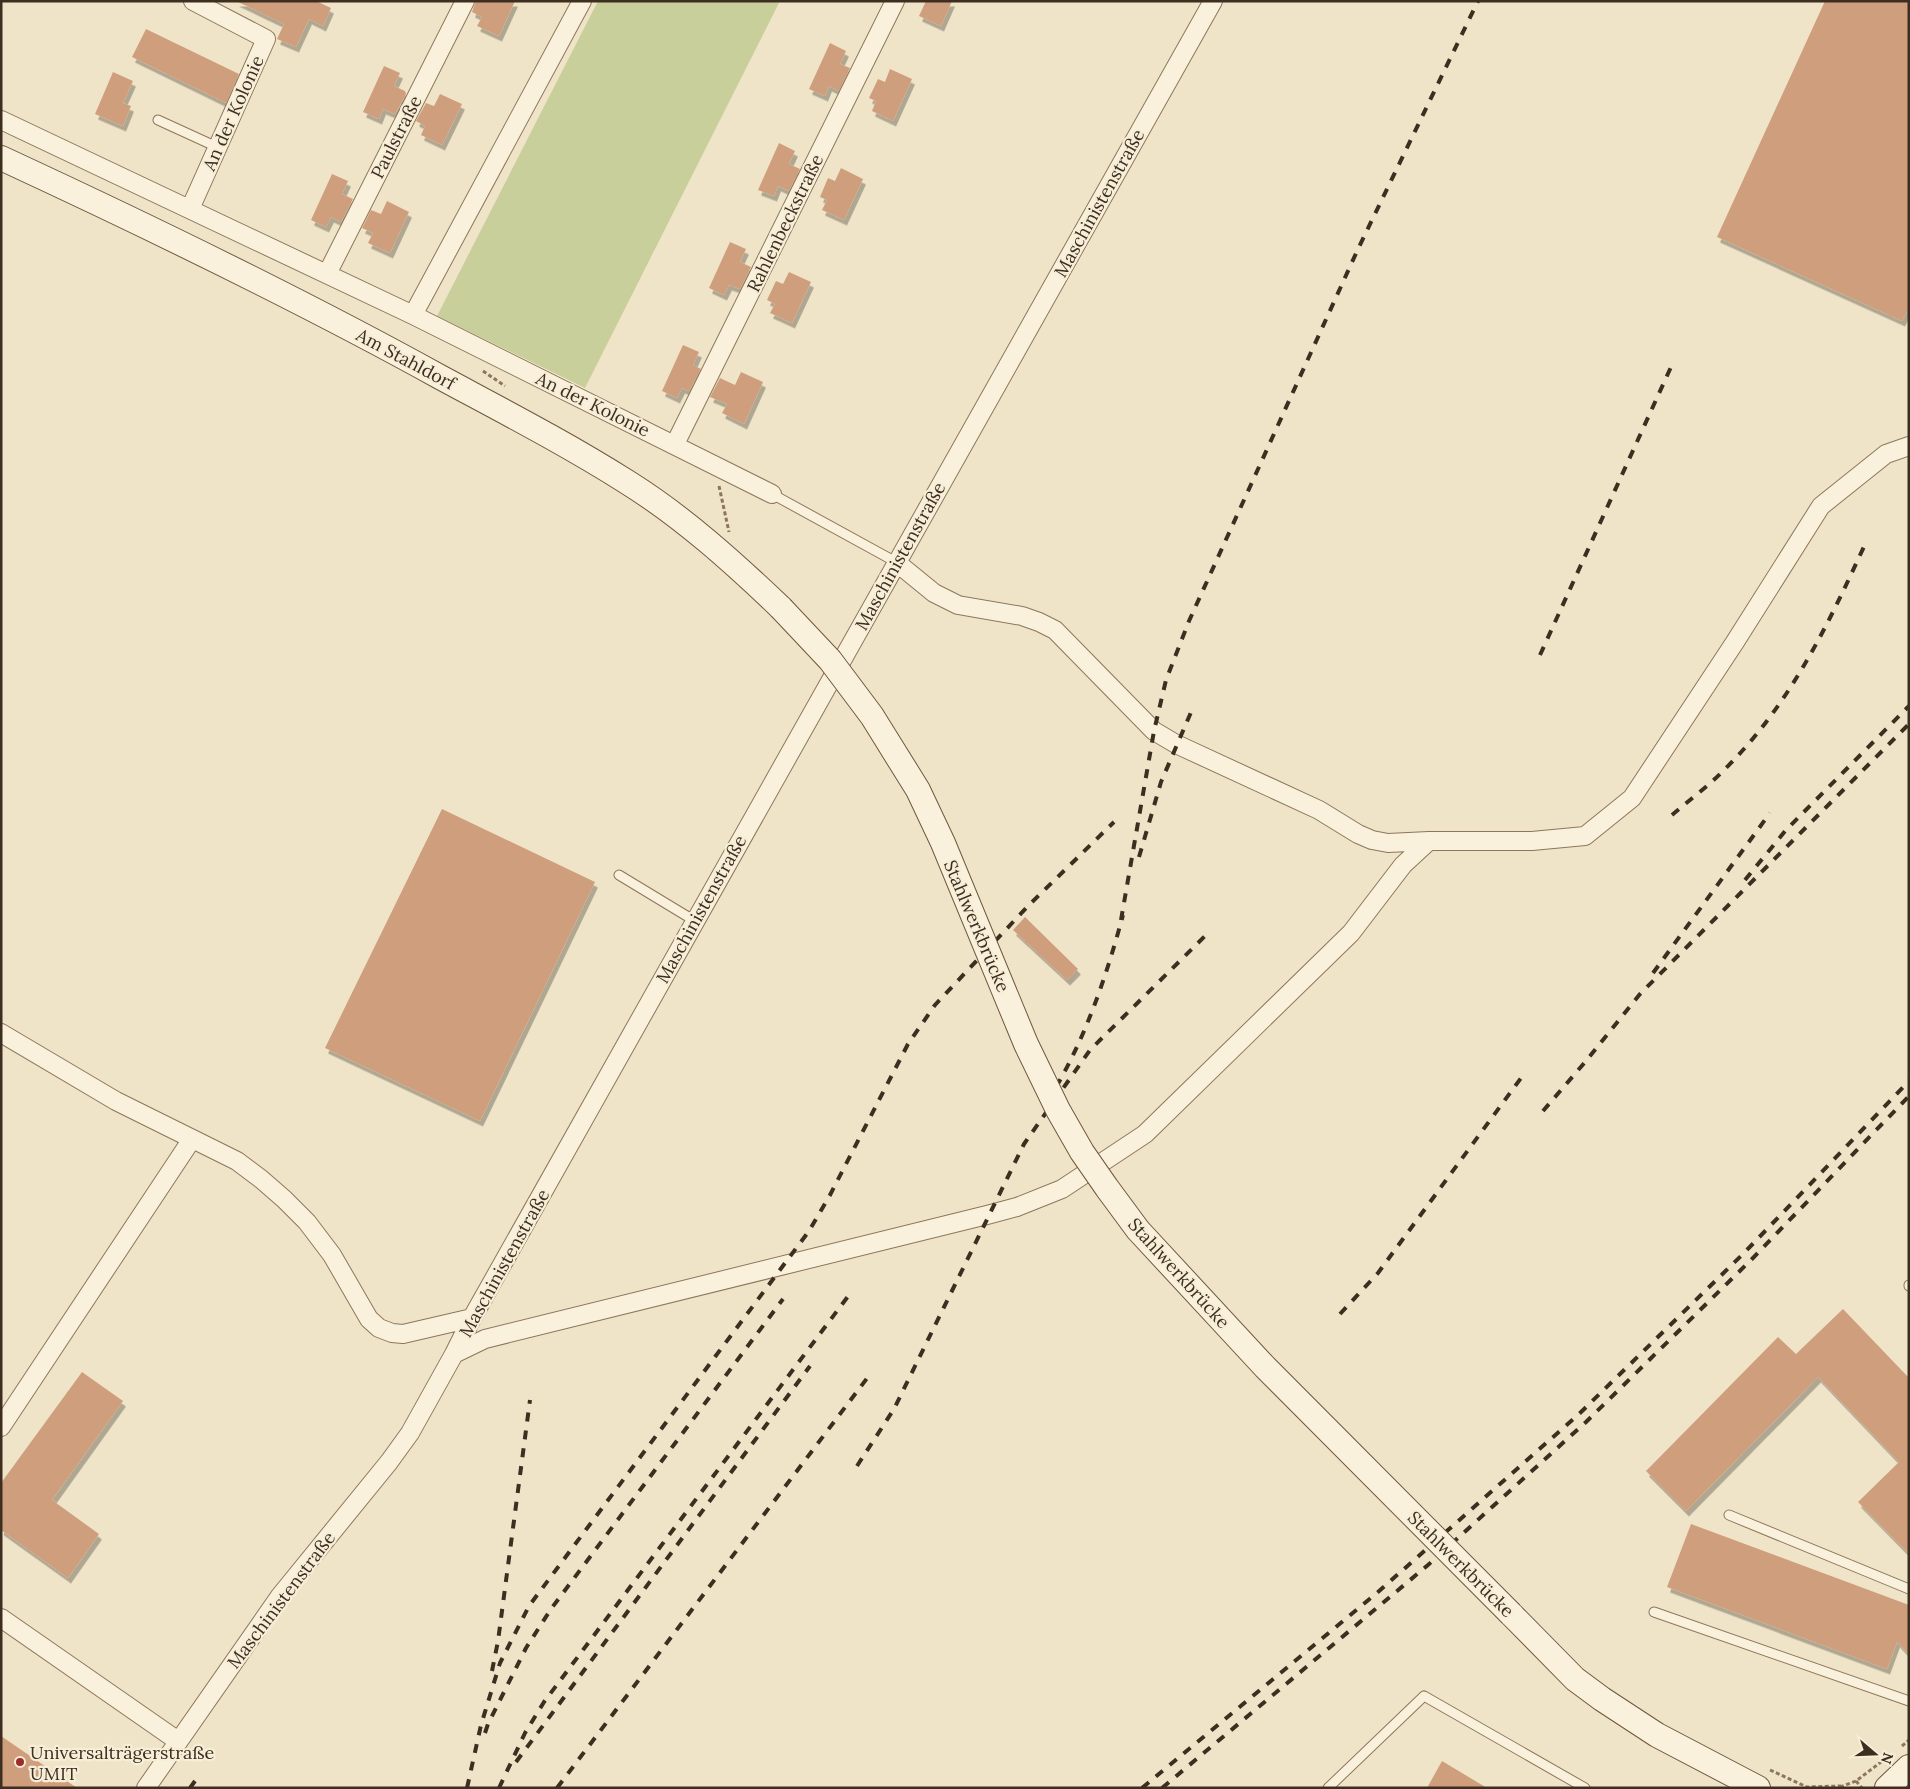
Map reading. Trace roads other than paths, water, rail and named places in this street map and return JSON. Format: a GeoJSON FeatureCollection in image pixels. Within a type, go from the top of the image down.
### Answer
{"type":"FeatureCollection","features":[{"type":"Feature","properties":{"kind":"main road","name":"Am Stahldorf"},"geometry":{"type":"LineString","coordinates":[[1,158],[107,207],[297,300],[571,449],[628,482],[730,558],[781,608]]}},
{"type":"Feature","properties":{"kind":"main road","name":"Stahlwerkbrücke"},"geometry":{"type":"LineString","coordinates":[[781,608],[830,660],[872,716],[918,790],[943,843],[1026,1044],[1058,1110],[1082,1152],[1138,1230],[1238,1339],[1575,1679],[1657,1735],[1732,1780],[1764,1778]]}},
{"type":"Feature","properties":{"kind":"main road"},"geometry":{"type":"LineString","coordinates":[[1887,1788],[1909,1767]]}},
{"type":"Feature","properties":{"kind":"street","name":"An der Kolonie"},"geometry":{"type":"LineString","coordinates":[[190,209],[266,39],[193,1]]}},
{"type":"Feature","properties":{"kind":"street","name":"Paulstraße"},"geometry":{"type":"LineString","coordinates":[[327,274],[465,1]]}},
{"type":"Feature","properties":{"kind":"street"},"geometry":{"type":"LineString","coordinates":[[413,315],[582,1]]}},
{"type":"Feature","properties":{"kind":"street","name":"Rahlenbeckstraße"},"geometry":{"type":"LineString","coordinates":[[675,444],[895,1]]}},
{"type":"Feature","properties":{"kind":"street","name":"Maschinistenstraße"},"geometry":{"type":"LineString","coordinates":[[146,1788],[280,1596],[389,1462],[410,1433],[472,1318],[694,921],[1213,1]]}},
{"type":"Feature","properties":{"kind":"street","name":"An der Kolonie"},"geometry":{"type":"LineString","coordinates":[[1,120],[413,315],[772,494]]}},
{"type":"Feature","properties":{"kind":"street"},"geometry":{"type":"LineString","coordinates":[[896,562],[934,593],[958,605],[1022,616],[1055,630],[1154,731],[1176,744],[1312,807],[1372,840],[1388,843],[1532,841],[1585,836],[1632,798],[1735,642],[1821,506],[1886,454],[1909,446]]}},
{"type":"Feature","properties":{"kind":"street"},"geometry":{"type":"LineString","coordinates":[[454,1354],[485,1339],[1018,1207],[1062,1189],[1145,1134],[1351,933],[1403,865],[1429,841]]}},
{"type":"Feature","properties":{"kind":"street"},"geometry":{"type":"LineString","coordinates":[[1,1033],[116,1100],[237,1161],[261,1179],[307,1222],[332,1256],[369,1318],[379,1328],[392,1333],[403,1334],[472,1318]]}},
{"type":"Feature","properties":{"kind":"street"},"geometry":{"type":"LineString","coordinates":[[1,1428],[192,1139]]}},
{"type":"Feature","properties":{"kind":"street"},"geometry":{"type":"LineString","coordinates":[[1,1618],[178,1741]]}},
{"type":"Feature","properties":{"kind":"lane"},"geometry":{"type":"LineString","coordinates":[[158,120],[218,147]]}},
{"type":"Feature","properties":{"kind":"lane"},"geometry":{"type":"LineString","coordinates":[[772,494],[896,562]]}},
{"type":"Feature","properties":{"kind":"lane"},"geometry":{"type":"LineString","coordinates":[[620,875],[694,921]]}},
{"type":"Feature","properties":{"kind":"lane"},"geometry":{"type":"LineString","coordinates":[[1729,1515],[1909,1589]]}},
{"type":"Feature","properties":{"kind":"lane"},"geometry":{"type":"LineString","coordinates":[[1654,1612],[1909,1701]]}},
{"type":"Feature","properties":{"kind":"lane"},"geometry":{"type":"LineString","coordinates":[[1328,1788],[1424,1696],[1585,1788]]}},
{"type":"Feature","properties":{"kind":"railway"},"geometry":{"type":"LineString","coordinates":[[1121,920],[1154,731],[1166,680],[1189,621],[1358,249],[1478,1]]}},
{"type":"Feature","properties":{"kind":"railway"},"geometry":{"type":"LineString","coordinates":[[1540,655],[1671,367]]}},
{"type":"Feature","properties":{"kind":"railway"},"geometry":{"type":"LineString","coordinates":[[1672,815],[1721,773],[1745,747],[1787,692],[1822,633],[1867,540]]}},
{"type":"Feature","properties":{"kind":"railway"},"geometry":{"type":"LineString","coordinates":[[1745,880],[1786,830],[1909,706]]}},
{"type":"Feature","properties":{"kind":"railway"},"geometry":{"type":"LineString","coordinates":[[1139,857],[1161,782],[1192,710]]}},
{"type":"Feature","properties":{"kind":"railway"},"geometry":{"type":"LineString","coordinates":[[1543,1111],[1640,994],[1909,724]]}},
{"type":"Feature","properties":{"kind":"railway"},"geometry":{"type":"LineString","coordinates":[[1653,973],[1770,813]]}},
{"type":"Feature","properties":{"kind":"railway"},"geometry":{"type":"LineString","coordinates":[[467,1788],[481,1725],[500,1663],[529,1606],[809,1231],[830,1195],[908,1044],[935,1005],[1029,905],[1114,822]]}},
{"type":"Feature","properties":{"kind":"railway"},"geometry":{"type":"LineString","coordinates":[[1056,1087],[1087,1025],[1123,915]]}},
{"type":"Feature","properties":{"kind":"railway"},"geometry":{"type":"LineString","coordinates":[[857,1466],[894,1409],[1024,1144],[1090,1050],[1208,933]]}},
{"type":"Feature","properties":{"kind":"railway"},"geometry":{"type":"LineString","coordinates":[[1340,1314],[1378,1273],[1521,1078]]}},
{"type":"Feature","properties":{"kind":"railway"},"geometry":{"type":"LineString","coordinates":[[1142,1788],[1378,1592],[1579,1414],[1745,1252],[1909,1081]]}},
{"type":"Feature","properties":{"kind":"railway"},"geometry":{"type":"LineString","coordinates":[[1162,1788],[1428,1565],[1586,1422],[1752,1259],[1909,1096]]}},
{"type":"Feature","properties":{"kind":"railway"},"geometry":{"type":"LineString","coordinates":[[499,1788],[525,1733],[544,1702],[849,1295]]}},
{"type":"Feature","properties":{"kind":"railway"},"geometry":{"type":"LineString","coordinates":[[485,1733],[526,1648],[551,1609],[783,1299]]}},
{"type":"Feature","properties":{"kind":"railway"},"geometry":{"type":"LineString","coordinates":[[516,1762],[810,1366]]}},
{"type":"Feature","properties":{"kind":"railway"},"geometry":{"type":"LineString","coordinates":[[557,1788],[868,1377]]}},
{"type":"Feature","properties":{"kind":"railway"},"geometry":{"type":"LineString","coordinates":[[492,1671],[498,1641],[530,1400]]}},
{"type":"Feature","properties":{"kind":"railway"},"geometry":{"type":"LineString","coordinates":[[190,1788],[195,1781]]}},
{"type":"Feature","properties":{"kind":"place","name":"Universalträgerstraße UMIT"},"geometry":{"type":"Point","coordinates":[20,1762]}}]}
